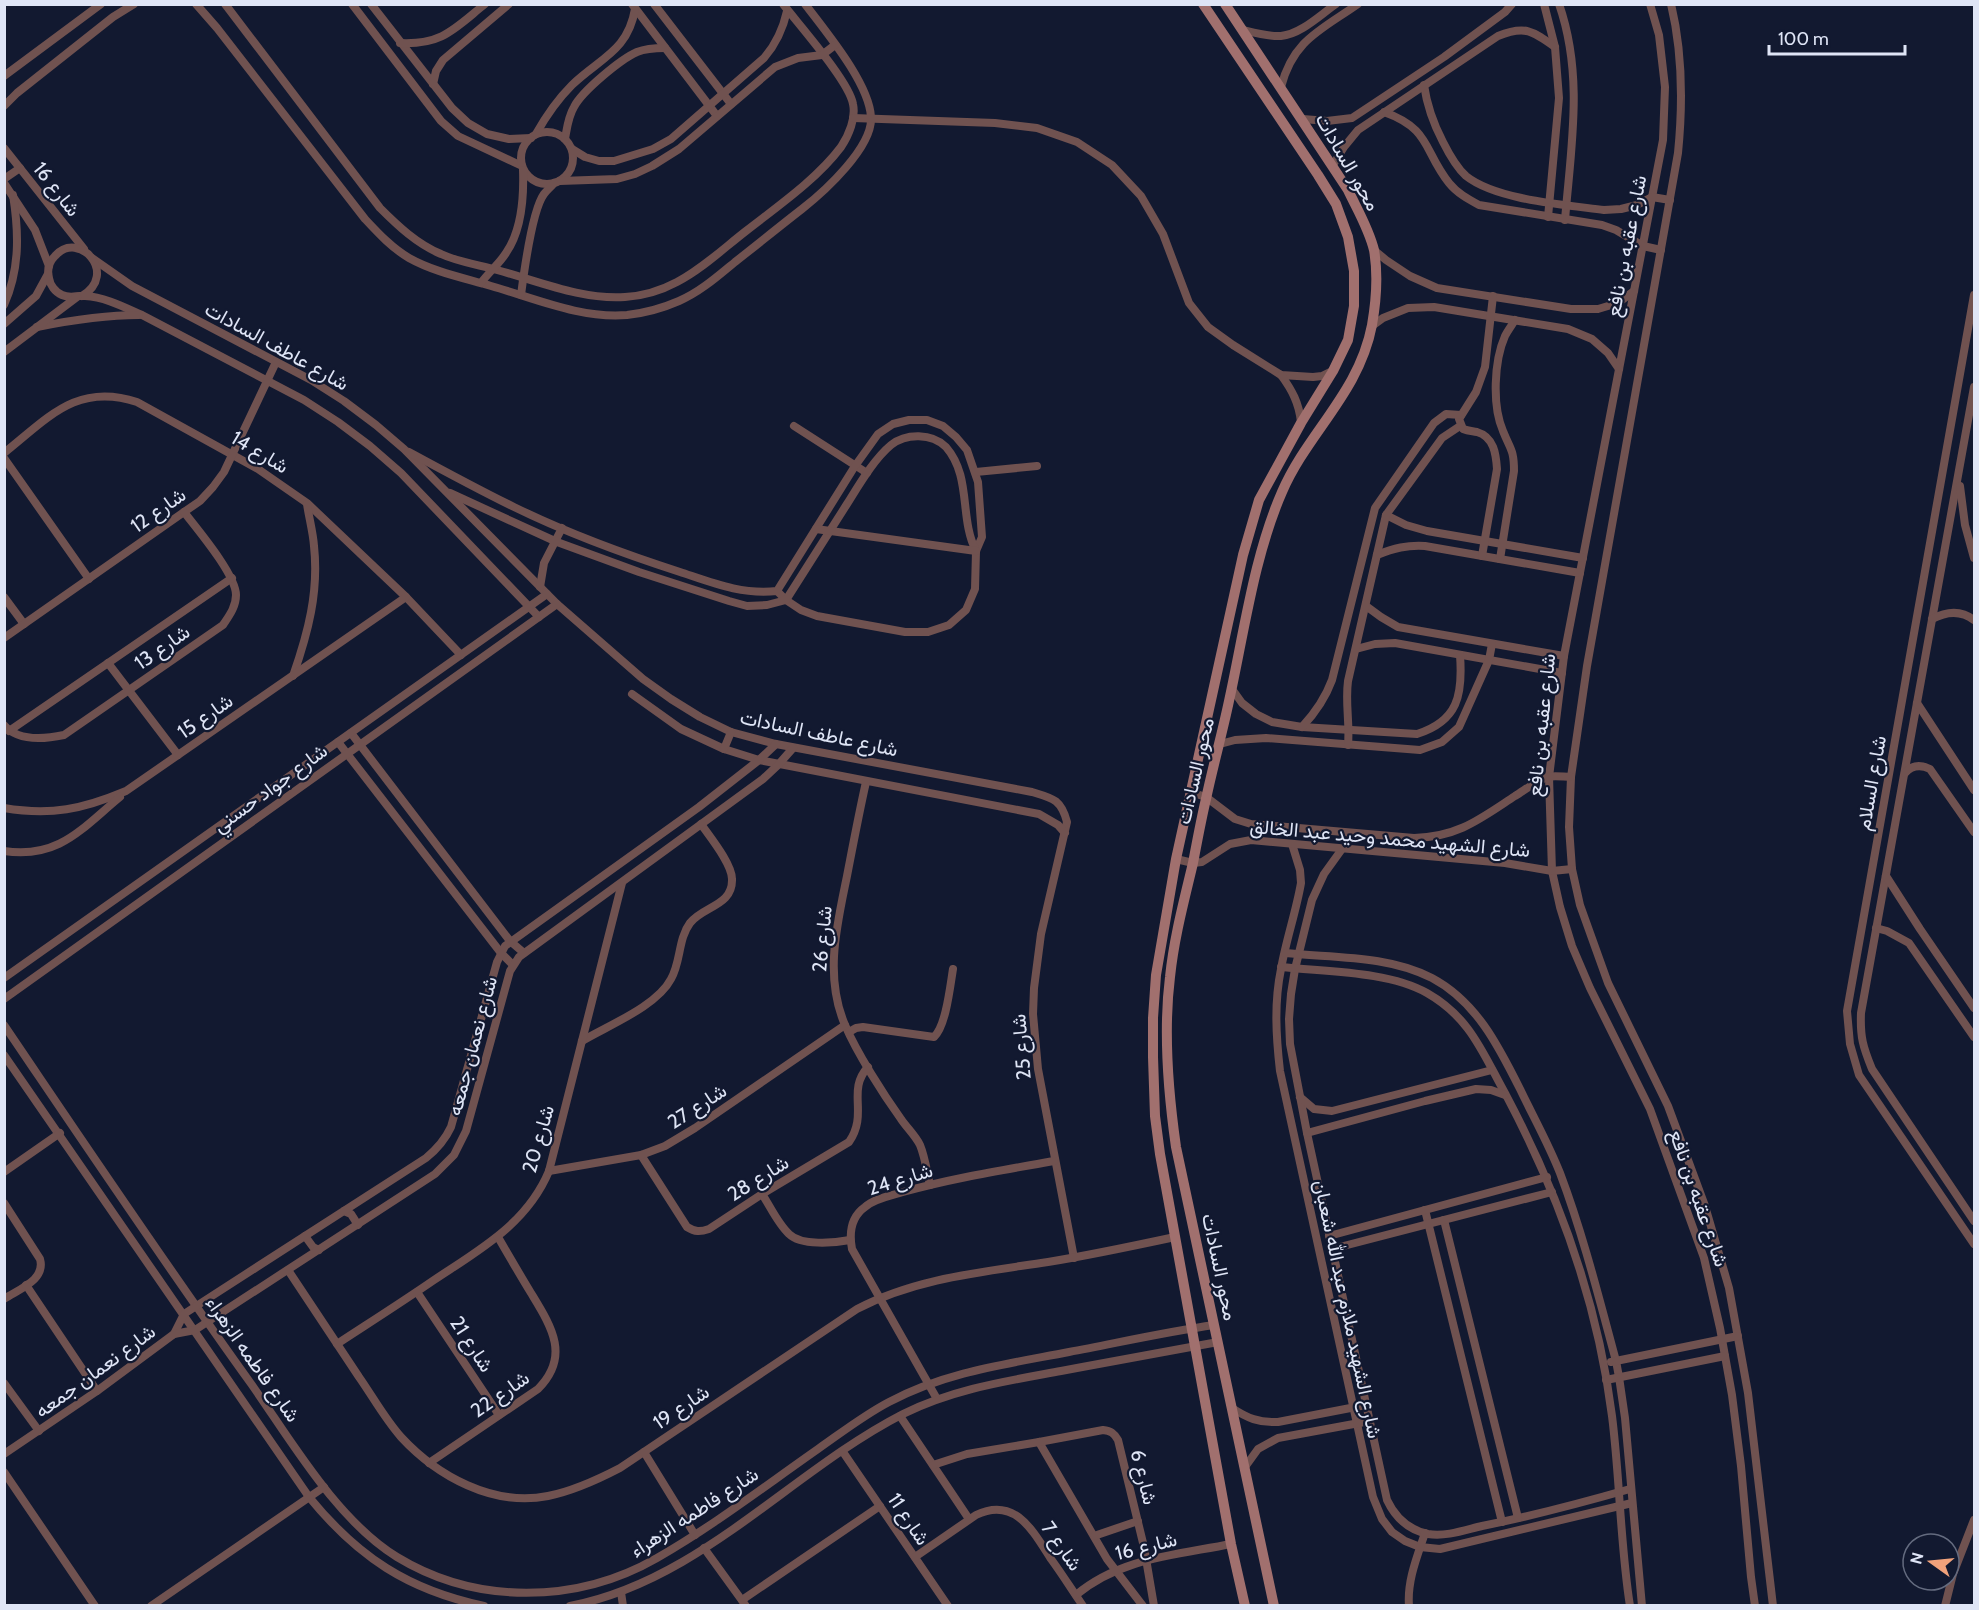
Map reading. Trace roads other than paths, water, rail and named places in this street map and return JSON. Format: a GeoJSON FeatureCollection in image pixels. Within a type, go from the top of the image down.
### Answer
{"type":"FeatureCollection","features":[{"type":"Feature","properties":{"kind":"street"},"geometry":{"type":"LineString","coordinates":[[4,76],[101,4]]}},
{"type":"Feature","properties":{"kind":"street"},"geometry":{"type":"LineString","coordinates":[[4,106],[17,93],[113,17],[134,4]]}},
{"type":"Feature","properties":{"kind":"street"},"geometry":{"type":"LineString","coordinates":[[196,4],[365,219],[385,241],[410,258],[428,266],[481,283],[569,309],[597,314],[627,315],[655,310],[682,300],[707,285],[813,200],[858,153],[867,137],[872,119],[868,102],[862,87],[805,4]]}},
{"type":"Feature","properties":{"kind":"street"},"geometry":{"type":"LineString","coordinates":[[225,4],[380,208],[398,226],[419,242],[442,254],[574,292],[600,297],[652,292],[676,283],[699,269],[800,188],[842,145],[853,118],[853,105],[849,92],[785,8]]}},
{"type":"Feature","properties":{"kind":"street"},"geometry":{"type":"LineString","coordinates":[[352,4],[441,121],[458,136],[523,167],[528,176],[536,182],[545,184],[617,179],[652,166],[679,149],[775,67],[798,58],[822,55],[835,45]]}},
{"type":"Feature","properties":{"kind":"street"},"geometry":{"type":"LineString","coordinates":[[371,4],[452,108],[468,123],[487,134],[509,139],[546,132],[556,134],[565,139],[572,149],[585,157],[599,161],[614,161],[634,156],[671,139],[764,58],[776,44],[783,28],[785,8]]}},
{"type":"Feature","properties":{"kind":"street"},"geometry":{"type":"LineString","coordinates":[[400,43],[415,44],[445,37],[485,4]]}},
{"type":"Feature","properties":{"kind":"street"},"geometry":{"type":"LineString","coordinates":[[433,84],[436,71],[443,60],[509,4]]}},
{"type":"Feature","properties":{"kind":"street"},"geometry":{"type":"LineString","coordinates":[[654,4],[731,105]]}},
{"type":"Feature","properties":{"kind":"street","name":"محور السادات"},"geometry":{"type":"LineString","coordinates":[[1203,4],[1336,204],[1348,237],[1354,271],[1354,306],[1348,340],[1333,371],[1301,423],[1259,500],[1243,555],[1176,859],[1156,975],[1153,1047],[1155,1116],[1231,1544],[1245,1605]]}},
{"type":"Feature","properties":{"kind":"street","name":"محور السادات"},"geometry":{"type":"LineString","coordinates":[[1226,4],[1333,165],[1362,219],[1374,250],[1375,284],[1372,326],[1363,357],[1350,386],[1297,460],[1281,492],[1269,525],[1177,926],[1170,978],[1167,1059],[1176,1147],[1275,1605]]}},
{"type":"Feature","properties":{"kind":"street"},"geometry":{"type":"LineString","coordinates":[[1243,30],[1266,35],[1288,34],[1300,29],[1336,4],[1343,14]]}},
{"type":"Feature","properties":{"kind":"street"},"geometry":{"type":"LineString","coordinates":[[1302,119],[1327,121],[1352,118],[1453,50],[1505,12],[1512,4]]}},
{"type":"Feature","properties":{"kind":"street"},"geometry":{"type":"LineString","coordinates":[[1544,4],[1555,47],[1559,98],[1548,217]]}},
{"type":"Feature","properties":{"kind":"street"},"geometry":{"type":"LineString","coordinates":[[1559,4],[1569,38],[1574,69],[1575,100],[1565,220]]}},
{"type":"Feature","properties":{"kind":"street","name":"شارع عقبه بن نافع"},"geometry":{"type":"LineString","coordinates":[[1650,4],[1659,35],[1665,87],[1663,140],[1564,656],[1549,777],[1552,871],[1560,908],[1572,946],[1590,988],[1650,1109],[1704,1258],[1722,1339],[1731,1395],[1741,1466],[1755,1605]]}},
{"type":"Feature","properties":{"kind":"street","name":"شارع عقبه بن نافع"},"geometry":{"type":"LineString","coordinates":[[1671,4],[1682,69],[1682,111],[1678,153],[1587,666],[1571,777],[1569,827],[1572,869],[1580,905],[1604,973],[1668,1106],[1705,1206],[1729,1288],[1748,1393],[1773,1605]]}},
{"type":"Feature","properties":{"kind":"street"},"geometry":{"type":"LineString","coordinates":[[1281,87],[1285,71],[1301,44],[1357,5]]}},
{"type":"Feature","properties":{"kind":"street"},"geometry":{"type":"LineString","coordinates":[[481,283],[505,255],[514,238],[522,206],[522,150],[559,99],[625,39],[633,25],[634,7]]}},
{"type":"Feature","properties":{"kind":"street"},"geometry":{"type":"LineString","coordinates":[[634,7],[717,116]]}},
{"type":"Feature","properties":{"kind":"street"},"geometry":{"type":"LineString","coordinates":[[1333,165],[1358,130],[1498,36],[1513,30],[1529,30],[1555,47]]}},
{"type":"Feature","properties":{"kind":"street"},"geometry":{"type":"LineString","coordinates":[[565,139],[571,114],[585,92],[624,59],[651,48],[665,48]]}},
{"type":"Feature","properties":{"kind":"street"},"geometry":{"type":"LineString","coordinates":[[1424,85],[1435,127],[1452,159],[1464,174],[1480,186],[1498,192],[1604,210],[1637,205],[1652,197],[1670,200]]}},
{"type":"Feature","properties":{"kind":"street"},"geometry":{"type":"LineString","coordinates":[[1399,87],[1405,98]]}},
{"type":"Feature","properties":{"kind":"street"},"geometry":{"type":"LineString","coordinates":[[1384,112],[1398,117],[1420,133],[1449,183],[1462,196],[1479,205],[1602,225],[1616,230],[1643,246],[1661,250]]}},
{"type":"Feature","properties":{"kind":"street"},"geometry":{"type":"LineString","coordinates":[[853,118],[1027,126],[1077,142],[1112,165],[1141,196],[1163,234],[1189,303],[1208,327],[1281,375],[1292,390],[1299,406],[1301,423]]}},
{"type":"Feature","properties":{"kind":"street","name":"شارع 16"},"geometry":{"type":"LineString","coordinates":[[4,148],[85,251]]}},
{"type":"Feature","properties":{"kind":"street"},"geometry":{"type":"LineString","coordinates":[[521,295],[543,195],[567,175],[572,167],[572,149]]}},
{"type":"Feature","properties":{"kind":"street"},"geometry":{"type":"LineString","coordinates":[[4,181],[20,168]]}},
{"type":"Feature","properties":{"kind":"street","name":"شارع 16"},"geometry":{"type":"LineString","coordinates":[[4,181],[35,230],[48,270]]}},
{"type":"Feature","properties":{"kind":"street"},"geometry":{"type":"LineString","coordinates":[[4,306],[15,270],[18,245],[13,195]]}},
{"type":"Feature","properties":{"kind":"street"},"geometry":{"type":"LineString","coordinates":[[4,324],[36,296],[53,258],[59,252],[76,248],[85,251],[96,263],[97,276],[92,288],[4,352]]}},
{"type":"Feature","properties":{"kind":"street"},"geometry":{"type":"LineString","coordinates":[[1374,250],[1410,276],[1437,288],[1493,297],[1577,310],[1598,309],[1618,303],[1634,291]]}},
{"type":"Feature","properties":{"kind":"street","name":"شارع عاطف السادات"},"geometry":{"type":"LineString","coordinates":[[92,258],[132,286],[311,380],[344,401],[404,449],[556,604],[643,679],[700,717],[731,732],[793,748],[1032,792],[1048,797],[1058,801],[1064,810],[1067,822],[1065,833]]}},
{"type":"Feature","properties":{"kind":"street"},"geometry":{"type":"LineString","coordinates":[[48,270],[54,289],[69,297],[80,296]]}},
{"type":"Feature","properties":{"kind":"street","name":"شارع السلام"},"geometry":{"type":"LineString","coordinates":[[1974,295],[1847,1011],[1850,1044],[1859,1076],[1974,1244]]}},
{"type":"Feature","properties":{"kind":"street","name":"شارع عاطف السادات"},"geometry":{"type":"LineString","coordinates":[[80,296],[119,304],[268,380],[304,400],[370,446],[401,473],[539,616]]}},
{"type":"Feature","properties":{"kind":"street"},"geometry":{"type":"LineString","coordinates":[[1482,556],[1497,469],[1493,446],[1488,438],[1460,426],[1459,418],[1476,392],[1485,367],[1493,297]]}},
{"type":"Feature","properties":{"kind":"street"},"geometry":{"type":"LineString","coordinates":[[1372,326],[1383,318],[1408,308],[1434,307],[1568,328],[1592,339],[1608,353],[1619,369]]}},
{"type":"Feature","properties":{"kind":"street"},"geometry":{"type":"LineString","coordinates":[[37,327],[86,317],[142,315]]}},
{"type":"Feature","properties":{"kind":"street"},"geometry":{"type":"LineString","coordinates":[[1500,559],[1514,464],[1511,446],[1502,431],[1496,400],[1497,372],[1499,354],[1505,336],[1515,320]]}},
{"type":"Feature","properties":{"kind":"street","name":"شارع 12"},"geometry":{"type":"LineString","coordinates":[[4,638],[200,501],[224,472],[276,362]]}},
{"type":"Feature","properties":{"kind":"street"},"geometry":{"type":"LineString","coordinates":[[1281,375],[1313,377],[1333,371]]}},
{"type":"Feature","properties":{"kind":"street","name":"شارع السلام"},"geometry":{"type":"LineString","coordinates":[[1974,387],[1861,1013],[1862,1044],[1872,1069],[1974,1221]]}},
{"type":"Feature","properties":{"kind":"street","name":"شارع 14"},"geometry":{"type":"LineString","coordinates":[[4,453],[69,403],[86,397],[103,395],[120,396],[137,402],[233,455],[283,485],[307,503],[406,597],[461,655]]}},
{"type":"Feature","properties":{"kind":"street"},"geometry":{"type":"LineString","coordinates":[[1302,727],[1326,698],[1332,680],[1375,508],[1434,423],[1446,414],[1461,415]]}},
{"type":"Feature","properties":{"kind":"street"},"geometry":{"type":"LineString","coordinates":[[404,449],[516,508],[643,560],[745,592],[777,591],[801,610],[818,616],[905,632],[928,632],[950,626],[966,610],[975,589],[976,551],[982,537],[976,472],[967,450],[943,426],[927,420],[909,420],[892,424],[878,434],[855,466],[777,591]]}},
{"type":"Feature","properties":{"kind":"street"},"geometry":{"type":"LineString","coordinates":[[794,426],[867,473]]}},
{"type":"Feature","properties":{"kind":"street"},"geometry":{"type":"LineString","coordinates":[[1348,745],[1346,697],[1386,515],[1442,438],[1460,426]]}},
{"type":"Feature","properties":{"kind":"street"},"geometry":{"type":"LineString","coordinates":[[1488,438],[1502,431]]}},
{"type":"Feature","properties":{"kind":"street"},"geometry":{"type":"LineString","coordinates":[[443,490],[557,542],[639,572],[747,606],[767,605],[786,600],[867,473],[891,445],[904,438],[918,436],[932,439],[944,446],[959,470],[964,483],[969,538],[976,551]]}},
{"type":"Feature","properties":{"kind":"street"},"geometry":{"type":"LineString","coordinates":[[4,458],[89,579]]}},
{"type":"Feature","properties":{"kind":"street"},"geometry":{"type":"LineString","coordinates":[[1943,464],[1960,467],[1960,496],[1974,558]]}},
{"type":"Feature","properties":{"kind":"street"},"geometry":{"type":"LineString","coordinates":[[976,472],[1036,466]]}},
{"type":"Feature","properties":{"kind":"street"},"geometry":{"type":"LineString","coordinates":[[293,676],[308,634],[315,590],[315,546],[307,503]]}},
{"type":"Feature","properties":{"kind":"street"},"geometry":{"type":"LineString","coordinates":[[7,728],[108,663],[232,578],[184,512]]}},
{"type":"Feature","properties":{"kind":"street"},"geometry":{"type":"LineString","coordinates":[[1386,515],[1406,525],[1427,531],[1583,558]]}},
{"type":"Feature","properties":{"kind":"street"},"geometry":{"type":"LineString","coordinates":[[540,587],[544,563],[557,542],[562,528]]}},
{"type":"Feature","properties":{"kind":"street"},"geometry":{"type":"LineString","coordinates":[[816,529],[976,551]]}},
{"type":"Feature","properties":{"kind":"street"},"geometry":{"type":"LineString","coordinates":[[1377,555],[1392,548],[1408,545],[1425,546],[1580,573]]}},
{"type":"Feature","properties":{"kind":"street","name":"شارع 13"},"geometry":{"type":"LineString","coordinates":[[7,728],[27,737],[45,739],[64,735],[223,625],[233,611],[236,595],[232,578]]}},
{"type":"Feature","properties":{"kind":"street","name":"شارع جواد حسني"},"geometry":{"type":"LineString","coordinates":[[4,978],[547,594]]}},
{"type":"Feature","properties":{"kind":"street"},"geometry":{"type":"LineString","coordinates":[[4,597],[24,624]]}},
{"type":"Feature","properties":{"kind":"street","name":"شارع 15"},"geometry":{"type":"LineString","coordinates":[[4,808],[46,812],[67,811],[88,806],[126,791],[406,597]]}},
{"type":"Feature","properties":{"kind":"street","name":"شارع جواد حسني"},"geometry":{"type":"LineString","coordinates":[[4,999],[556,604]]}},
{"type":"Feature","properties":{"kind":"street"},"geometry":{"type":"LineString","coordinates":[[1366,606],[1398,627],[1564,656]]}},
{"type":"Feature","properties":{"kind":"street"},"geometry":{"type":"LineString","coordinates":[[1932,619],[1955,612],[1974,620]]}},
{"type":"Feature","properties":{"kind":"street"},"geometry":{"type":"LineString","coordinates":[[1356,649],[1375,644],[1395,643],[1562,673]]}},
{"type":"Feature","properties":{"kind":"street"},"geometry":{"type":"LineString","coordinates":[[1220,744],[1251,738],[1420,750],[1442,742],[1459,727],[1470,706],[1489,660],[1492,644]]}},
{"type":"Feature","properties":{"kind":"street"},"geometry":{"type":"LineString","coordinates":[[1232,689],[1242,703],[1256,714],[1272,722],[1302,727],[1417,734],[1433,729],[1447,718],[1456,704],[1461,671],[1460,655]]}},
{"type":"Feature","properties":{"kind":"street"},"geometry":{"type":"LineString","coordinates":[[108,663],[178,755]]}},
{"type":"Feature","properties":{"kind":"street","name":"شارع عاطف السادات"},"geometry":{"type":"LineString","coordinates":[[633,694],[681,729],[724,749],[759,760],[1039,814],[1058,825],[1065,833]]}},
{"type":"Feature","properties":{"kind":"street"},"geometry":{"type":"LineString","coordinates":[[1917,703],[1974,790]]}},
{"type":"Feature","properties":{"kind":"street"},"geometry":{"type":"LineString","coordinates":[[724,749],[731,732]]}},
{"type":"Feature","properties":{"kind":"street"},"geometry":{"type":"LineString","coordinates":[[351,733],[510,941],[524,953]]}},
{"type":"Feature","properties":{"kind":"street"},"geometry":{"type":"LineString","coordinates":[[338,742],[501,953],[513,965]]}},
{"type":"Feature","properties":{"kind":"street","name":"شارع نعمان جمعه"},"geometry":{"type":"LineString","coordinates":[[174,1334],[184,1314],[426,1158],[445,1139],[451,1127],[501,953],[510,941],[699,807],[776,744]]}},
{"type":"Feature","properties":{"kind":"street","name":"شارع نعمان جمعه"},"geometry":{"type":"LineString","coordinates":[[4,1454],[97,1391],[174,1334],[195,1330],[207,1323],[358,1225],[445,1165],[461,1143],[513,965],[524,953],[763,779],[793,748]]}},
{"type":"Feature","properties":{"kind":"street"},"geometry":{"type":"LineString","coordinates":[[1904,775],[1910,768],[1916,766],[1930,769],[1974,832]]}},
{"type":"Feature","properties":{"kind":"street","name":"شارع الشهيد محمد وحيد عبد الخالق"},"geometry":{"type":"LineString","coordinates":[[1190,792],[1206,797],[1235,819],[1251,824],[1414,838],[1451,833],[1469,826],[1549,777],[1571,777]]}},
{"type":"Feature","properties":{"kind":"street","name":"شارع 26"},"geometry":{"type":"LineString","coordinates":[[866,782],[836,927],[833,952],[836,994],[847,1029],[868,1067],[921,1147],[930,1185]]}},
{"type":"Feature","properties":{"kind":"street"},"geometry":{"type":"LineString","coordinates":[[4,851],[22,854],[40,852],[57,846],[73,837],[126,791]]}},
{"type":"Feature","properties":{"kind":"street"},"geometry":{"type":"LineString","coordinates":[[582,1041],[638,1009],[664,990],[672,978],[684,933],[690,923],[698,915],[724,900],[730,892],[731,871],[701,824]]}},
{"type":"Feature","properties":{"kind":"street","name":"شارع 25"},"geometry":{"type":"LineString","coordinates":[[1065,833],[1041,934],[1033,1014],[1038,1069],[1074,1257]]}},
{"type":"Feature","properties":{"kind":"street","name":"شارع الشهيد محمد وحيد عبد الخالق"},"geometry":{"type":"LineString","coordinates":[[1193,863],[1206,860],[1224,847],[1244,840],[1505,863],[1552,871],[1572,869]]}},
{"type":"Feature","properties":{"kind":"street","name":"شارع الشهيد ملازم عبد الله شعبان"},"geometry":{"type":"LineString","coordinates":[[1293,844],[1301,883],[1281,967],[1275,1020],[1280,1071],[1352,1408],[1373,1497],[1382,1519],[1392,1532],[1405,1541],[1420,1547],[1440,1549],[1632,1503]]}},
{"type":"Feature","properties":{"kind":"street","name":"شارع الشهيد ملازم عبد الله شعبان"},"geometry":{"type":"LineString","coordinates":[[1341,849],[1317,886],[1294,969],[1289,1020],[1290,1044],[1329,1236],[1386,1493],[1391,1508],[1406,1524],[1425,1533]]}},
{"type":"Feature","properties":{"kind":"street"},"geometry":{"type":"LineString","coordinates":[[1176,859],[1193,863]]}},
{"type":"Feature","properties":{"kind":"street"},"geometry":{"type":"LineString","coordinates":[[1886,876],[1974,1008]]}},
{"type":"Feature","properties":{"kind":"street","name":"شارع 20"},"geometry":{"type":"LineString","coordinates":[[337,1344],[498,1238],[533,1201],[549,1171],[622,883]]}},
{"type":"Feature","properties":{"kind":"street"},"geometry":{"type":"LineString","coordinates":[[1876,928],[1887,931],[1909,943],[1974,1037]]}},
{"type":"Feature","properties":{"kind":"street"},"geometry":{"type":"LineString","coordinates":[[1285,953],[1382,962],[1417,971],[1447,987],[1474,1012],[1495,1040],[1559,1170],[1580,1227],[1616,1361],[1620,1377],[1642,1605]]}},
{"type":"Feature","properties":{"kind":"street"},"geometry":{"type":"LineString","coordinates":[[1281,967],[1379,977],[1396,981],[1426,993],[1453,1011],[1479,1043],[1547,1178],[1581,1274],[1604,1364],[1612,1417],[1624,1571],[1630,1605]]}},
{"type":"Feature","properties":{"kind":"street"},"geometry":{"type":"LineString","coordinates":[[847,1029],[863,1027],[934,1037],[940,1028],[953,969]]}},
{"type":"Feature","properties":{"kind":"street","name":"شارع فاطمه الزهراء"},"geometry":{"type":"LineString","coordinates":[[4,1025],[207,1323],[324,1487],[356,1523],[394,1555],[446,1580],[521,1594],[554,1593],[591,1586],[636,1569],[695,1535],[871,1412],[928,1384],[956,1374],[1214,1325]]}},
{"type":"Feature","properties":{"kind":"street","name":"شارع 27"},"geometry":{"type":"LineString","coordinates":[[549,1171],[641,1155],[665,1146],[687,1134],[847,1029]]}},
{"type":"Feature","properties":{"kind":"street","name":"شارع فاطمه الزهراء"},"geometry":{"type":"LineString","coordinates":[[4,1055],[309,1497],[328,1520],[350,1542],[409,1581],[456,1599],[484,1605]]}},
{"type":"Feature","properties":{"kind":"street","name":"شارع 28"},"geometry":{"type":"LineString","coordinates":[[641,1155],[687,1227],[694,1231],[709,1229],[849,1142],[858,1123],[857,1088],[859,1080],[868,1067]]}},
{"type":"Feature","properties":{"kind":"street"},"geometry":{"type":"LineString","coordinates":[[1300,1097],[1314,1108],[1332,1111],[1492,1070]]}},
{"type":"Feature","properties":{"kind":"street"},"geometry":{"type":"LineString","coordinates":[[1307,1133],[1476,1089],[1491,1090],[1505,1095]]}},
{"type":"Feature","properties":{"kind":"street"},"geometry":{"type":"LineString","coordinates":[[4,1172],[60,1133]]}},
{"type":"Feature","properties":{"kind":"street","name":"شارع 24"},"geometry":{"type":"LineString","coordinates":[[850,1240],[853,1222],[869,1203],[930,1185],[1054,1161]]}},
{"type":"Feature","properties":{"kind":"street"},"geometry":{"type":"LineString","coordinates":[[1329,1236],[1547,1178]]}},
{"type":"Feature","properties":{"kind":"street"},"geometry":{"type":"LineString","coordinates":[[1935,1187],[1946,1179]]}},
{"type":"Feature","properties":{"kind":"street"},"geometry":{"type":"LineString","coordinates":[[1332,1249],[1552,1192]]}},
{"type":"Feature","properties":{"kind":"street"},"geometry":{"type":"LineString","coordinates":[[762,1194],[787,1233],[795,1239],[829,1243],[850,1240],[852,1249],[937,1399]]}},
{"type":"Feature","properties":{"kind":"street"},"geometry":{"type":"LineString","coordinates":[[4,1203],[42,1264],[39,1276],[4,1299]]}},
{"type":"Feature","properties":{"kind":"street"},"geometry":{"type":"LineString","coordinates":[[1425,1210],[1502,1522]]}},
{"type":"Feature","properties":{"kind":"street"},"geometry":{"type":"LineString","coordinates":[[344,1211],[351,1214],[358,1225]]}},
{"type":"Feature","properties":{"kind":"street"},"geometry":{"type":"LineString","coordinates":[[1444,1220],[1518,1518]]}},
{"type":"Feature","properties":{"kind":"street"},"geometry":{"type":"LineString","coordinates":[[305,1236],[308,1242],[319,1250]]}},
{"type":"Feature","properties":{"kind":"street","name":"شارع 19"},"geometry":{"type":"LineString","coordinates":[[288,1270],[400,1435],[429,1462],[452,1478],[495,1495],[520,1498],[546,1496],[571,1490],[612,1472],[880,1296],[939,1279],[1074,1257],[1175,1237]]}},
{"type":"Feature","properties":{"kind":"street","name":"شارع 22"},"geometry":{"type":"LineString","coordinates":[[429,1462],[538,1389],[551,1372],[556,1349],[551,1327],[498,1238]]}},
{"type":"Feature","properties":{"kind":"street"},"geometry":{"type":"LineString","coordinates":[[26,1285],[97,1391]]}},
{"type":"Feature","properties":{"kind":"street","name":"شارع 21"},"geometry":{"type":"LineString","coordinates":[[417,1292],[499,1415]]}},
{"type":"Feature","properties":{"kind":"street"},"geometry":{"type":"LineString","coordinates":[[1604,1364],[1738,1336]]}},
{"type":"Feature","properties":{"kind":"street","name":"شارع فاطمه الزهراء"},"geometry":{"type":"LineString","coordinates":[[570,1605],[621,1592],[672,1569],[843,1452],[900,1416],[937,1399],[982,1386],[1218,1342]]}},
{"type":"Feature","properties":{"kind":"street"},"geometry":{"type":"LineString","coordinates":[[1606,1380],[1725,1356]]}},
{"type":"Feature","properties":{"kind":"street"},"geometry":{"type":"LineString","coordinates":[[4,1383],[39,1431]]}},
{"type":"Feature","properties":{"kind":"street"},"geometry":{"type":"LineString","coordinates":[[1731,1395],[1748,1393]]}},
{"type":"Feature","properties":{"kind":"street"},"geometry":{"type":"LineString","coordinates":[[1232,1408],[1254,1420],[1266,1423],[1366,1405]]}},
{"type":"Feature","properties":{"kind":"street"},"geometry":{"type":"LineString","coordinates":[[900,1416],[969,1519]]}},
{"type":"Feature","properties":{"kind":"street"},"geometry":{"type":"LineString","coordinates":[[1245,1467],[1258,1449],[1278,1438],[1370,1421]]}},
{"type":"Feature","properties":{"kind":"street","name":"شارع 6"},"geometry":{"type":"LineString","coordinates":[[933,1465],[968,1454],[1110,1430],[1115,1434],[1138,1521],[1154,1605]]}},
{"type":"Feature","properties":{"kind":"street"},"geometry":{"type":"LineString","coordinates":[[1040,1442],[1063,1486],[1114,1570],[1143,1605]]}},
{"type":"Feature","properties":{"kind":"street"},"geometry":{"type":"LineString","coordinates":[[644,1452],[695,1535]]}},
{"type":"Feature","properties":{"kind":"street","name":"شارع 11"},"geometry":{"type":"LineString","coordinates":[[843,1452],[948,1605]]}},
{"type":"Feature","properties":{"kind":"street"},"geometry":{"type":"LineString","coordinates":[[4,1473],[95,1605]]}},
{"type":"Feature","properties":{"kind":"street"},"geometry":{"type":"LineString","coordinates":[[151,1605],[324,1487]]}},
{"type":"Feature","properties":{"kind":"street"},"geometry":{"type":"LineString","coordinates":[[1409,1605],[1410,1578],[1425,1533],[1447,1534],[1630,1489]]}},
{"type":"Feature","properties":{"kind":"street"},"geometry":{"type":"LineString","coordinates":[[704,1548],[744,1603],[880,1506]]}},
{"type":"Feature","properties":{"kind":"street","name":"شارع 7"},"geometry":{"type":"LineString","coordinates":[[915,1557],[983,1511],[1002,1510],[1018,1516],[1030,1527],[1083,1605]]}},
{"type":"Feature","properties":{"kind":"street"},"geometry":{"type":"LineString","coordinates":[[1945,1605],[1953,1574],[1974,1520]]}},
{"type":"Feature","properties":{"kind":"street"},"geometry":{"type":"LineString","coordinates":[[1094,1536],[1138,1521]]}},
{"type":"Feature","properties":{"kind":"street"},"geometry":{"type":"LineString","coordinates":[[703,1529],[711,1542]]}},
{"type":"Feature","properties":{"kind":"street"},"geometry":{"type":"LineString","coordinates":[[686,1540],[695,1554]]}},
{"type":"Feature","properties":{"kind":"street","name":"شارع 16"},"geometry":{"type":"LineString","coordinates":[[1076,1595],[1101,1576],[1114,1570],[1146,1561],[1231,1544]]}},
{"type":"Feature","properties":{"kind":"street"},"geometry":{"type":"LineString","coordinates":[[621,1592],[624,1605]]}}]}
